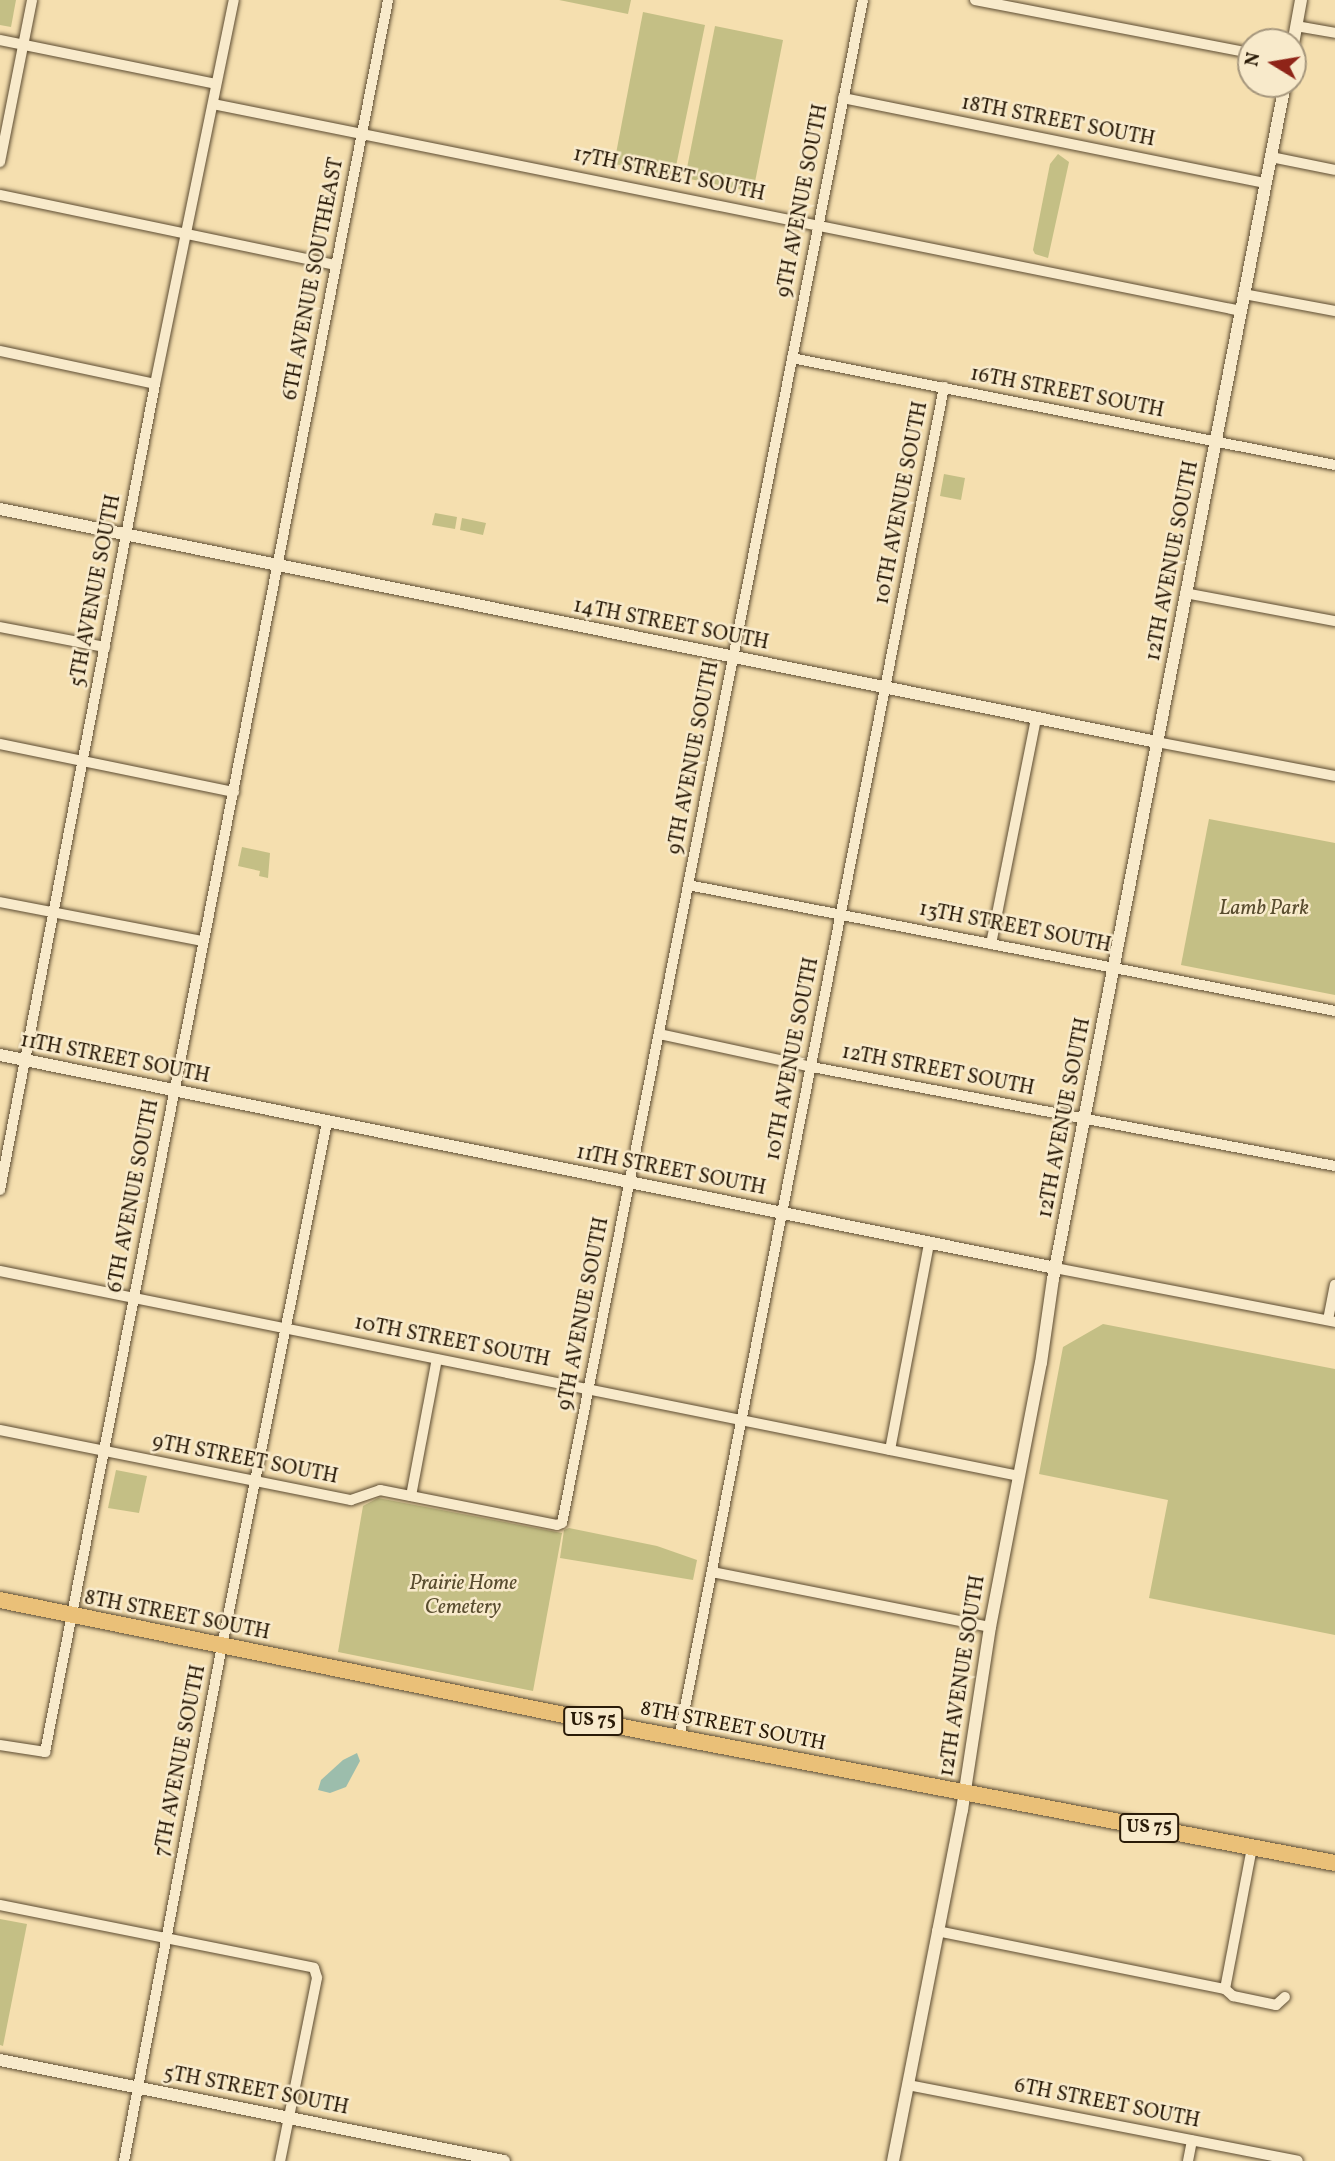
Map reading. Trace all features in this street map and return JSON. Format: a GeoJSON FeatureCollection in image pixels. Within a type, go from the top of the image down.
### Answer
{"type":"FeatureCollection","features":[{"type":"Feature","properties":{"kind":"main road","name":"8TH STREET SOUTH"},"geometry":{"type":"LineString","coordinates":[[0,1600],[679,1738],[1335,1863]]}},
{"type":"Feature","properties":{"kind":"street"},"geometry":{"type":"LineString","coordinates":[[0,162],[32,0]]}},
{"type":"Feature","properties":{"kind":"street","name":"5TH AVENUE SOUTH"},"geometry":{"type":"LineString","coordinates":[[0,1190],[155,384],[234,0]]}},
{"type":"Feature","properties":{"kind":"street","name":"6TH AVENUE SOUTHEAST"},"geometry":{"type":"LineString","coordinates":[[280,565],[388,0]]}},
{"type":"Feature","properties":{"kind":"street","name":"9TH AVENUE SOUTH"},"geometry":{"type":"LineString","coordinates":[[562,1523],[863,0]]}},
{"type":"Feature","properties":{"kind":"street"},"geometry":{"type":"LineString","coordinates":[[975,0],[1237,50]]}},
{"type":"Feature","properties":{"kind":"street"},"geometry":{"type":"LineString","coordinates":[[1301,0],[1296,26],[1335,33]]}},
{"type":"Feature","properties":{"kind":"street"},"geometry":{"type":"LineString","coordinates":[[0,40],[216,84]]}},
{"type":"Feature","properties":{"kind":"street","name":"18TH STREET SOUTH"},"geometry":{"type":"LineString","coordinates":[[843,98],[1266,183]]}},
{"type":"Feature","properties":{"kind":"street","name":"12TH AVENUE SOUTH"},"geometry":{"type":"LineString","coordinates":[[893,2161],[964,1792],[990,1627],[1055,1268],[1282,98]]}},
{"type":"Feature","properties":{"kind":"street","name":"17TH STREET SOUTH"},"geometry":{"type":"LineString","coordinates":[[213,104],[1241,310]]}},
{"type":"Feature","properties":{"kind":"street"},"geometry":{"type":"LineString","coordinates":[[1271,157],[1335,170]]}},
{"type":"Feature","properties":{"kind":"street"},"geometry":{"type":"LineString","coordinates":[[0,195],[336,265]]}},
{"type":"Feature","properties":{"kind":"street"},"geometry":{"type":"LineString","coordinates":[[1244,294],[1335,311]]}},
{"type":"Feature","properties":{"kind":"street"},"geometry":{"type":"LineString","coordinates":[[0,351],[155,384]]}},
{"type":"Feature","properties":{"kind":"street","name":"16TH STREET SOUTH"},"geometry":{"type":"LineString","coordinates":[[792,358],[1335,465]]}},
{"type":"Feature","properties":{"kind":"street","name":"10TH AVENUE SOUTH"},"geometry":{"type":"LineString","coordinates":[[679,1738],[944,387]]}},
{"type":"Feature","properties":{"kind":"street","name":"14TH STREET SOUTH"},"geometry":{"type":"LineString","coordinates":[[0,509],[1335,776]]}},
{"type":"Feature","properties":{"kind":"street","name":"6TH AVENUE SOUTH"},"geometry":{"type":"LineString","coordinates":[[0,1745],[45,1752],[280,565]]}},
{"type":"Feature","properties":{"kind":"street"},"geometry":{"type":"LineString","coordinates":[[1185,593],[1335,621]]}},
{"type":"Feature","properties":{"kind":"street"},"geometry":{"type":"LineString","coordinates":[[0,627],[105,648]]}},
{"type":"Feature","properties":{"kind":"street"},"geometry":{"type":"LineString","coordinates":[[991,944],[1036,718]]}},
{"type":"Feature","properties":{"kind":"street"},"geometry":{"type":"LineString","coordinates":[[0,744],[234,792]]}},
{"type":"Feature","properties":{"kind":"street","name":"13TH STREET SOUTH"},"geometry":{"type":"LineString","coordinates":[[688,885],[1335,1011]]}},
{"type":"Feature","properties":{"kind":"street"},"geometry":{"type":"LineString","coordinates":[[0,902],[204,941]]}},
{"type":"Feature","properties":{"kind":"street","name":"12TH STREET SOUTH"},"geometry":{"type":"LineString","coordinates":[[659,1034],[812,1067],[1335,1166]]}},
{"type":"Feature","properties":{"kind":"street","name":"11TH STREET SOUTH"},"geometry":{"type":"LineString","coordinates":[[0,1055],[175,1088],[327,1122],[929,1243],[1332,1321]]}},
{"type":"Feature","properties":{"kind":"street","name":"7TH AVENUE SOUTH"},"geometry":{"type":"LineString","coordinates":[[124,2161],[222,1646],[327,1122]]}},
{"type":"Feature","properties":{"kind":"street"},"geometry":{"type":"LineString","coordinates":[[890,1450],[929,1243]]}},
{"type":"Feature","properties":{"kind":"street","name":"10TH STREET SOUTH"},"geometry":{"type":"LineString","coordinates":[[0,1271],[1019,1476]]}},
{"type":"Feature","properties":{"kind":"street"},"geometry":{"type":"LineString","coordinates":[[1332,1321],[1335,1285]]}},
{"type":"Feature","properties":{"kind":"street"},"geometry":{"type":"LineString","coordinates":[[411,1496],[437,1359]]}},
{"type":"Feature","properties":{"kind":"street","name":"9TH STREET SOUTH"},"geometry":{"type":"LineString","coordinates":[[0,1430],[351,1500],[380,1490],[557,1525],[562,1523]]}},
{"type":"Feature","properties":{"kind":"street"},"geometry":{"type":"LineString","coordinates":[[712,1572],[990,1627]]}},
{"type":"Feature","properties":{"kind":"street"},"geometry":{"type":"LineString","coordinates":[[1225,1989],[1252,1847]]}},
{"type":"Feature","properties":{"kind":"street"},"geometry":{"type":"LineString","coordinates":[[0,1905],[314,1968],[317,1978],[280,2161]]}},
{"type":"Feature","properties":{"kind":"street"},"geometry":{"type":"LineString","coordinates":[[937,1931],[1225,1989],[1233,1996],[1276,2005],[1284,1997]]}},
{"type":"Feature","properties":{"kind":"street","name":"5TH STREET SOUTH"},"geometry":{"type":"LineString","coordinates":[[0,2060],[289,2117],[439,2155],[505,2161]]}},
{"type":"Feature","properties":{"kind":"street","name":"6TH STREET SOUTH"},"geometry":{"type":"LineString","coordinates":[[908,2085],[1298,2161]]}},
{"type":"Feature","properties":{"kind":"street"},"geometry":{"type":"LineString","coordinates":[[1188,2161],[1192,2140]]}},
{"type":"Feature","properties":{"kind":"green space"},"geometry":{"type":"Polygon","coordinates":[[[0,0],[16,0],[11,27],[0,25],[0,0]]]}},
{"type":"Feature","properties":{"kind":"green space"},"geometry":{"type":"Polygon","coordinates":[[[559,0],[631,0],[628,14],[559,0]]]}},
{"type":"Feature","properties":{"kind":"green space"},"geometry":{"type":"Polygon","coordinates":[[[643,12],[705,25],[674,176],[614,164],[643,12]]]}},
{"type":"Feature","properties":{"kind":"green space"},"geometry":{"type":"Polygon","coordinates":[[[715,26],[783,40],[753,192],[685,178],[715,26]]]}},
{"type":"Feature","properties":{"kind":"green space"},"geometry":{"type":"Polygon","coordinates":[[[1058,154],[1069,162],[1048,258],[1035,254],[1033,250],[1050,164],[1058,154]]]}},
{"type":"Feature","properties":{"kind":"green space"},"geometry":{"type":"Polygon","coordinates":[[[944,474],[965,478],[961,500],[940,496],[944,474]]]}},
{"type":"Feature","properties":{"kind":"green space"},"geometry":{"type":"Polygon","coordinates":[[[435,513],[457,517],[455,529],[432,525],[435,513]]]}},
{"type":"Feature","properties":{"kind":"green space"},"geometry":{"type":"Polygon","coordinates":[[[462,518],[486,523],[483,535],[460,530],[462,518]]]}},
{"type":"Feature","properties":{"kind":"green space","name":"Lamb Park"},"geometry":{"type":"Polygon","coordinates":[[[1209,819],[1335,843],[1335,995],[1181,965],[1209,819]]]}},
{"type":"Feature","properties":{"kind":"green space"},"geometry":{"type":"Polygon","coordinates":[[[242,847],[270,853],[268,878],[259,876],[260,871],[238,866],[242,847]]]}},
{"type":"Feature","properties":{"kind":"green space"},"geometry":{"type":"Polygon","coordinates":[[[1103,1324],[1335,1369],[1335,1635],[1149,1598],[1168,1500],[1039,1474],[1063,1347],[1103,1324]]]}},
{"type":"Feature","properties":{"kind":"green space"},"geometry":{"type":"Polygon","coordinates":[[[116,1470],[147,1476],[139,1513],[108,1508],[116,1470]]]}},
{"type":"Feature","properties":{"kind":"green space","name":"Prairie Home Cemetery"},"geometry":{"type":"Polygon","coordinates":[[[378,1498],[562,1533],[533,1691],[338,1652],[363,1506],[378,1498]]]}},
{"type":"Feature","properties":{"kind":"green space"},"geometry":{"type":"Polygon","coordinates":[[[569,1528],[657,1546],[697,1560],[693,1580],[560,1558],[564,1530],[569,1528]]]}},
{"type":"Feature","properties":{"kind":"green space"},"geometry":{"type":"Polygon","coordinates":[[[0,1919],[27,1924],[3,2046],[0,2045],[0,1919]]]}},
{"type":"Feature","properties":{"kind":"shaded area"},"geometry":{"type":"Polygon","coordinates":[[[357,1753],[360,1761],[346,1787],[330,1793],[318,1790],[321,1780],[343,1760],[357,1753]]]}}]}
